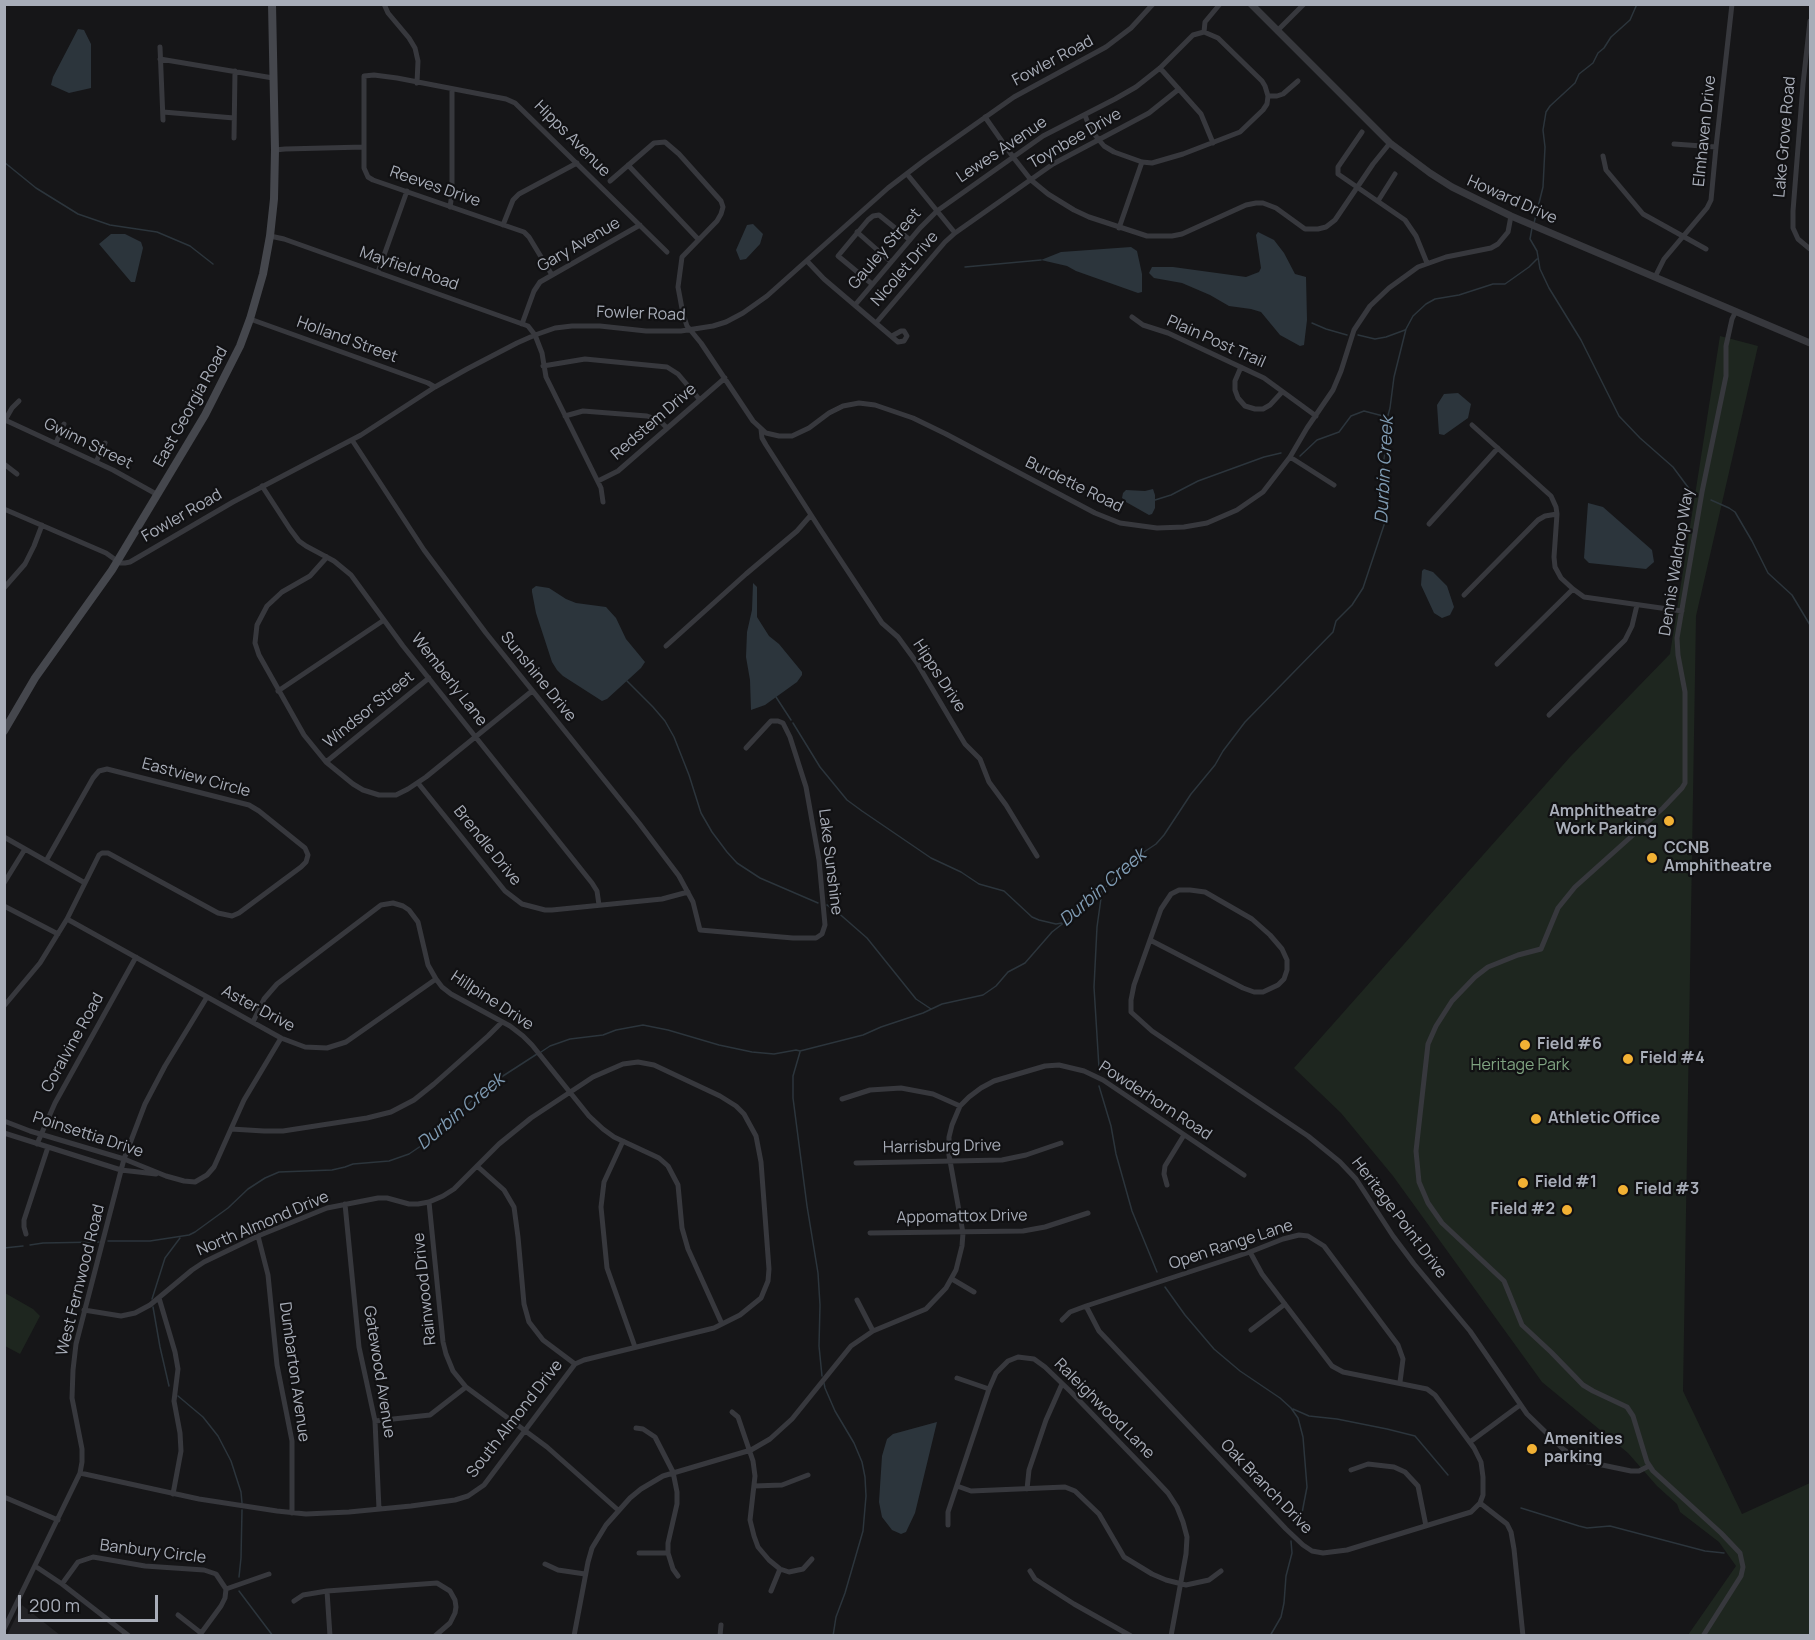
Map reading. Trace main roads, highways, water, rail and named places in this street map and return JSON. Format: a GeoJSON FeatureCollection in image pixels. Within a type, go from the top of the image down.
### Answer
{"type":"FeatureCollection","features":[{"type":"Feature","properties":{"kind":"main road","name":"East Georgia Road"},"geometry":{"type":"LineString","coordinates":[[4,731],[35,678],[90,603],[158,495],[215,399],[250,319],[263,274],[270,236],[274,193],[272,4]]}},
{"type":"Feature","properties":{"kind":"waterway","name":"Durbin Creek"},"geometry":{"type":"LineString","coordinates":[[1534,223],[1543,187],[1545,147],[1543,130],[1546,112],[1575,83],[1579,74],[1593,63],[1611,37],[1630,20],[1637,4]]}},
{"type":"Feature","properties":{"kind":"waterway"},"geometry":{"type":"LineString","coordinates":[[4,162],[36,188],[78,214],[110,225],[157,232],[190,246],[213,264]]}},
{"type":"Feature","properties":{"kind":"waterway"},"geometry":{"type":"LineString","coordinates":[[1532,228],[1530,239],[1537,251],[1540,269],[1581,340],[1619,416],[1673,467],[1693,494]]}},
{"type":"Feature","properties":{"kind":"waterway","name":"Durbin Creek"},"geometry":{"type":"LineString","coordinates":[[541,1052],[570,1039],[603,1035],[643,1025],[752,1052],[774,1054],[800,1051],[863,1035],[942,1004],[983,995],[996,986],[1008,972],[1025,963],[1052,932],[1093,900],[1132,860],[1156,844],[1245,722],[1333,632],[1336,621],[1352,605],[1363,588],[1385,522],[1383,507],[1386,491],[1383,465],[1386,446],[1384,430],[1406,329],[1413,316],[1435,299],[1459,295],[1493,284],[1505,284],[1537,259]]}},
{"type":"Feature","properties":{"kind":"waterway"},"geometry":{"type":"LineString","coordinates":[[965,267],[1041,260]]}},
{"type":"Feature","properties":{"kind":"waterway"},"geometry":{"type":"LineString","coordinates":[[1312,323],[1347,335]]}},
{"type":"Feature","properties":{"kind":"waterway"},"geometry":{"type":"LineString","coordinates":[[1358,335],[1375,339],[1405,330]]}},
{"type":"Feature","properties":{"kind":"waterway"},"geometry":{"type":"LineString","coordinates":[[1300,456],[1317,440],[1339,432],[1351,416],[1364,411],[1387,417]]}},
{"type":"Feature","properties":{"kind":"waterway"},"geometry":{"type":"LineString","coordinates":[[1155,500],[1171,495],[1198,481],[1281,453]]}},
{"type":"Feature","properties":{"kind":"waterway"},"geometry":{"type":"LineString","coordinates":[[1711,500],[1735,512],[1768,573],[1792,595],[1810,625]]}},
{"type":"Feature","properties":{"kind":"waterway"},"geometry":{"type":"LineString","coordinates":[[627,681],[665,721],[689,775],[701,813],[727,852],[737,863],[760,878],[818,903]]}},
{"type":"Feature","properties":{"kind":"waterway"},"geometry":{"type":"LineString","coordinates":[[776,697],[791,720]]}},
{"type":"Feature","properties":{"kind":"waterway"},"geometry":{"type":"LineString","coordinates":[[793,723],[820,767],[847,800],[931,858],[961,872],[979,884],[1004,891],[1032,917],[1056,924],[1062,923]]}},
{"type":"Feature","properties":{"kind":"waterway"},"geometry":{"type":"LineString","coordinates":[[1099,1068],[1094,987],[1097,927],[1102,891]]}},
{"type":"Feature","properties":{"kind":"waterway"},"geometry":{"type":"LineString","coordinates":[[827,905],[867,938],[916,999],[931,1009]]}},
{"type":"Feature","properties":{"kind":"waterway"},"geometry":{"type":"LineString","coordinates":[[800,1052],[793,1076],[793,1098],[818,1273],[819,1346],[822,1376]]}},
{"type":"Feature","properties":{"kind":"waterway","name":"Durbin Creek"},"geometry":{"type":"LineString","coordinates":[[108,1241],[150,1241],[189,1235],[228,1208],[248,1189],[279,1172],[332,1170],[353,1164],[389,1161],[409,1154],[443,1131],[489,1085],[537,1054]]}},
{"type":"Feature","properties":{"kind":"waterway"},"geometry":{"type":"LineString","coordinates":[[1099,1086],[1132,1211],[1157,1272]]}},
{"type":"Feature","properties":{"kind":"waterway"},"geometry":{"type":"LineString","coordinates":[[152,1299],[165,1258],[180,1238]]}},
{"type":"Feature","properties":{"kind":"waterway","name":"Durbin Creek"},"geometry":{"type":"LineString","coordinates":[[30,1245],[99,1242]]}},
{"type":"Feature","properties":{"kind":"waterway","name":"Durbin Creek"},"geometry":{"type":"LineString","coordinates":[[4,1248],[23,1246]]}},
{"type":"Feature","properties":{"kind":"waterway"},"geometry":{"type":"LineString","coordinates":[[1165,1287],[1214,1349],[1240,1371],[1280,1398],[1298,1418],[1303,1437],[1307,1487],[1302,1513],[1297,1522]]}},
{"type":"Feature","properties":{"kind":"waterway"},"geometry":{"type":"LineString","coordinates":[[153,1307],[169,1386]]}},
{"type":"Feature","properties":{"kind":"waterway"},"geometry":{"type":"LineString","coordinates":[[824,1383],[835,1411],[854,1443],[862,1462],[866,1496],[863,1531],[836,1617],[833,1636]]}},
{"type":"Feature","properties":{"kind":"waterway"},"geometry":{"type":"LineString","coordinates":[[178,1396],[203,1417],[218,1436],[231,1461],[241,1492],[242,1503]]}},
{"type":"Feature","properties":{"kind":"waterway"},"geometry":{"type":"LineString","coordinates":[[1293,1409],[1309,1416],[1337,1419],[1415,1436],[1448,1475]]}},
{"type":"Feature","properties":{"kind":"waterway"},"geometry":{"type":"LineString","coordinates":[[1521,1508],[1587,1528],[1610,1526],[1705,1551],[1724,1553]]}},
{"type":"Feature","properties":{"kind":"waterway"},"geometry":{"type":"LineString","coordinates":[[239,1577],[242,1510]]}},
{"type":"Feature","properties":{"kind":"waterway"},"geometry":{"type":"LineString","coordinates":[[1270,1636],[1281,1617],[1286,1576],[1292,1553],[1291,1541]]}},
{"type":"Feature","properties":{"kind":"waterway"},"geometry":{"type":"LineString","coordinates":[[239,1591],[273,1636]]}},
{"type":"Feature","properties":{"kind":"place","name":"Amphitheatre Work Parking"},"geometry":{"type":"Point","coordinates":[1669,821]}},
{"type":"Feature","properties":{"kind":"place","name":"CCNB Amphitheatre"},"geometry":{"type":"Point","coordinates":[1652,858]}},
{"type":"Feature","properties":{"kind":"place","name":"Field #6"},"geometry":{"type":"Point","coordinates":[1525,1045]}},
{"type":"Feature","properties":{"kind":"place","name":"Field #4"},"geometry":{"type":"Point","coordinates":[1628,1059]}},
{"type":"Feature","properties":{"kind":"place","name":"Athletic Office"},"geometry":{"type":"Point","coordinates":[1536,1119]}},
{"type":"Feature","properties":{"kind":"place","name":"Field #1"},"geometry":{"type":"Point","coordinates":[1523,1183]}},
{"type":"Feature","properties":{"kind":"place","name":"Field #3"},"geometry":{"type":"Point","coordinates":[1623,1190]}},
{"type":"Feature","properties":{"kind":"place","name":"Field #2"},"geometry":{"type":"Point","coordinates":[1567,1210]}},
{"type":"Feature","properties":{"kind":"place","name":"Amenities parking"},"geometry":{"type":"Point","coordinates":[1532,1449]}},
{"type":"Feature","properties":{"kind":"park label","name":"Heritage Park"},"geometry":{"type":"Point","coordinates":[1520,1066]}}]}
